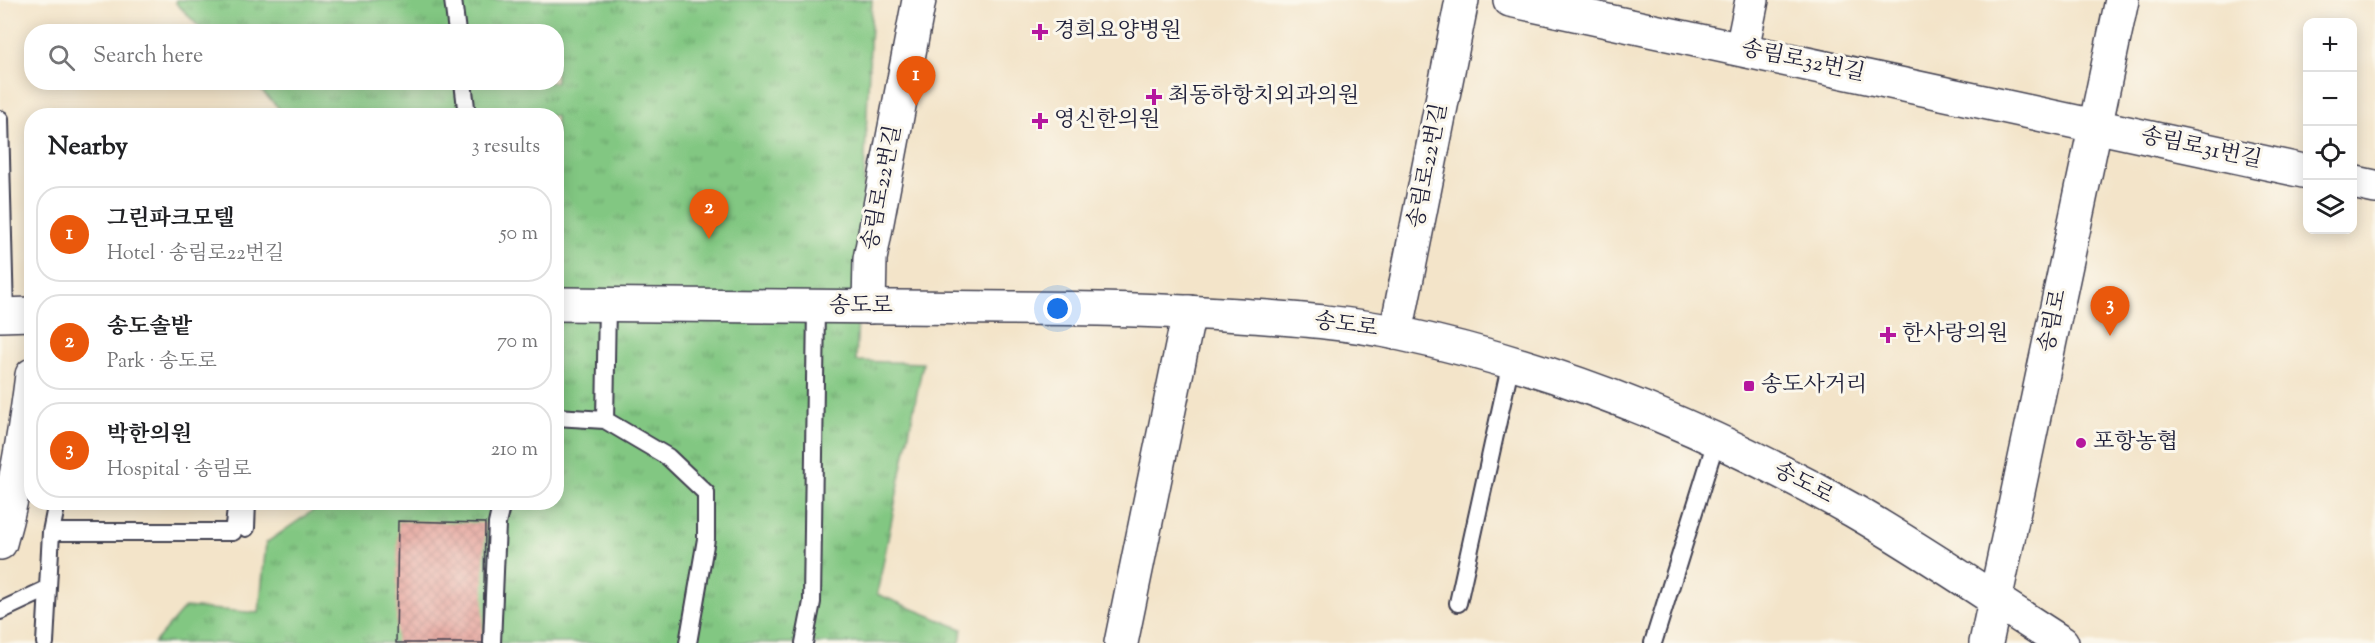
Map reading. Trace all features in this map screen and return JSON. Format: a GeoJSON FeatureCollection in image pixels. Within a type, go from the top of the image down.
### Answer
{"type":"FeatureCollection","features":[{"type":"Feature","properties":{"kind":"street","name":"송림로22번길"},"geometry":{"type":"LineString","coordinates":[[868,307],[870,258],[919,0]]}},
{"type":"Feature","properties":{"kind":"street","name":"송림로22번길"},"geometry":{"type":"LineString","coordinates":[[1396,333],[1462,0]]}},
{"type":"Feature","properties":{"kind":"street","name":"송림로32번길"},"geometry":{"type":"LineString","coordinates":[[1510,0],[2095,126]]}},
{"type":"Feature","properties":{"kind":"street"},"geometry":{"type":"LineString","coordinates":[[1742,49],[1752,0]]}},
{"type":"Feature","properties":{"kind":"street","name":"송림로"},"geometry":{"type":"LineString","coordinates":[[1986,643],[2122,0]]}},
{"type":"Feature","properties":{"kind":"street","name":"송림로31번길"},"geometry":{"type":"LineString","coordinates":[[2095,126],[2303,171]]}},
{"type":"Feature","properties":{"kind":"street"},"geometry":{"type":"LineString","coordinates":[[2357,183],[2375,187]]}},
{"type":"Feature","properties":{"kind":"street","name":"송도로"},"geometry":{"type":"LineString","coordinates":[[564,304],[1091,308],[1189,312],[1342,324],[1396,333],[1511,362],[1646,410],[1716,441],[1790,476],[1856,512],[2062,643]]}},
{"type":"Feature","properties":{"kind":"street"},"geometry":{"type":"LineString","coordinates":[[1121,643],[1189,312]]}},
{"type":"Feature","properties":{"kind":"street"},"geometry":{"type":"LineString","coordinates":[[0,543],[9,513],[24,437]]}},
{"type":"Feature","properties":{"kind":"lane"},"geometry":{"type":"LineString","coordinates":[[453,0],[456,24]]}},
{"type":"Feature","properties":{"kind":"lane"},"geometry":{"type":"LineString","coordinates":[[464,90],[466,108]]}},
{"type":"Feature","properties":{"kind":"lane"},"geometry":{"type":"LineString","coordinates":[[0,119],[12,315]]}},
{"type":"Feature","properties":{"kind":"lane"},"geometry":{"type":"LineString","coordinates":[[605,420],[607,304]]}},
{"type":"Feature","properties":{"kind":"lane"},"geometry":{"type":"LineString","coordinates":[[804,643],[812,603],[816,307]]}},
{"type":"Feature","properties":{"kind":"lane"},"geometry":{"type":"LineString","coordinates":[[1458,603],[1511,362]]}},
{"type":"Feature","properties":{"kind":"lane"},"geometry":{"type":"LineString","coordinates":[[564,417],[605,420],[668,457],[706,493],[706,539],[688,643]]}},
{"type":"Feature","properties":{"kind":"lane"},"geometry":{"type":"LineString","coordinates":[[1653,643],[1716,441]]}},
{"type":"Feature","properties":{"kind":"lane"},"geometry":{"type":"LineString","coordinates":[[45,643],[51,532],[55,510]]}},
{"type":"Feature","properties":{"kind":"lane"},"geometry":{"type":"LineString","coordinates":[[51,532],[233,532],[236,510]]}},
{"type":"Feature","properties":{"kind":"lane"},"geometry":{"type":"LineString","coordinates":[[246,528],[247,510]]}},
{"type":"Feature","properties":{"kind":"lane"},"geometry":{"type":"LineString","coordinates":[[492,643],[497,524],[500,510]]}},
{"type":"Feature","properties":{"kind":"lane"},"geometry":{"type":"LineString","coordinates":[[0,611],[47,590]]}},
{"type":"Feature","properties":{"kind":"green space"},"geometry":{"type":"Polygon","coordinates":[[[176,0],[872,0],[856,361],[923,363],[877,594],[962,629],[960,643],[154,643],[185,607],[259,613],[266,543],[314,510],[564,510],[564,108],[278,108],[260,90],[564,90],[564,24],[196,24],[176,3],[176,0]]]}},
{"type":"Feature","properties":{"kind":"building"},"geometry":{"type":"Polygon","coordinates":[[[398,521],[485,523],[483,643],[396,643],[398,521]]]}},
{"type":"Feature","properties":{"kind":"place","name":"경희요양병원"},"geometry":{"type":"Point","coordinates":[1040,32]}},
{"type":"Feature","properties":{"kind":"place","name":"최동하항치외과의원"},"geometry":{"type":"Point","coordinates":[1154,97]}},
{"type":"Feature","properties":{"kind":"place","name":"그린파크모텔"},"geometry":{"type":"Point","coordinates":[916,106]}},
{"type":"Feature","properties":{"kind":"place","name":"영신한의원"},"geometry":{"type":"Point","coordinates":[1040,121]}},
{"type":"Feature","properties":{"kind":"place","name":"송도솔밭"},"geometry":{"type":"Point","coordinates":[709,239]}},
{"type":"Feature","properties":{"kind":"place","name":"한사랑의원"},"geometry":{"type":"Point","coordinates":[1888,335]}},
{"type":"Feature","properties":{"kind":"place","name":"박한의원"},"geometry":{"type":"Point","coordinates":[2110,336]}},
{"type":"Feature","properties":{"kind":"place","name":"송도사거리"},"geometry":{"type":"Point","coordinates":[1749,386]}},
{"type":"Feature","properties":{"kind":"place","name":"포항농협"},"geometry":{"type":"Point","coordinates":[2081,443]}}]}
